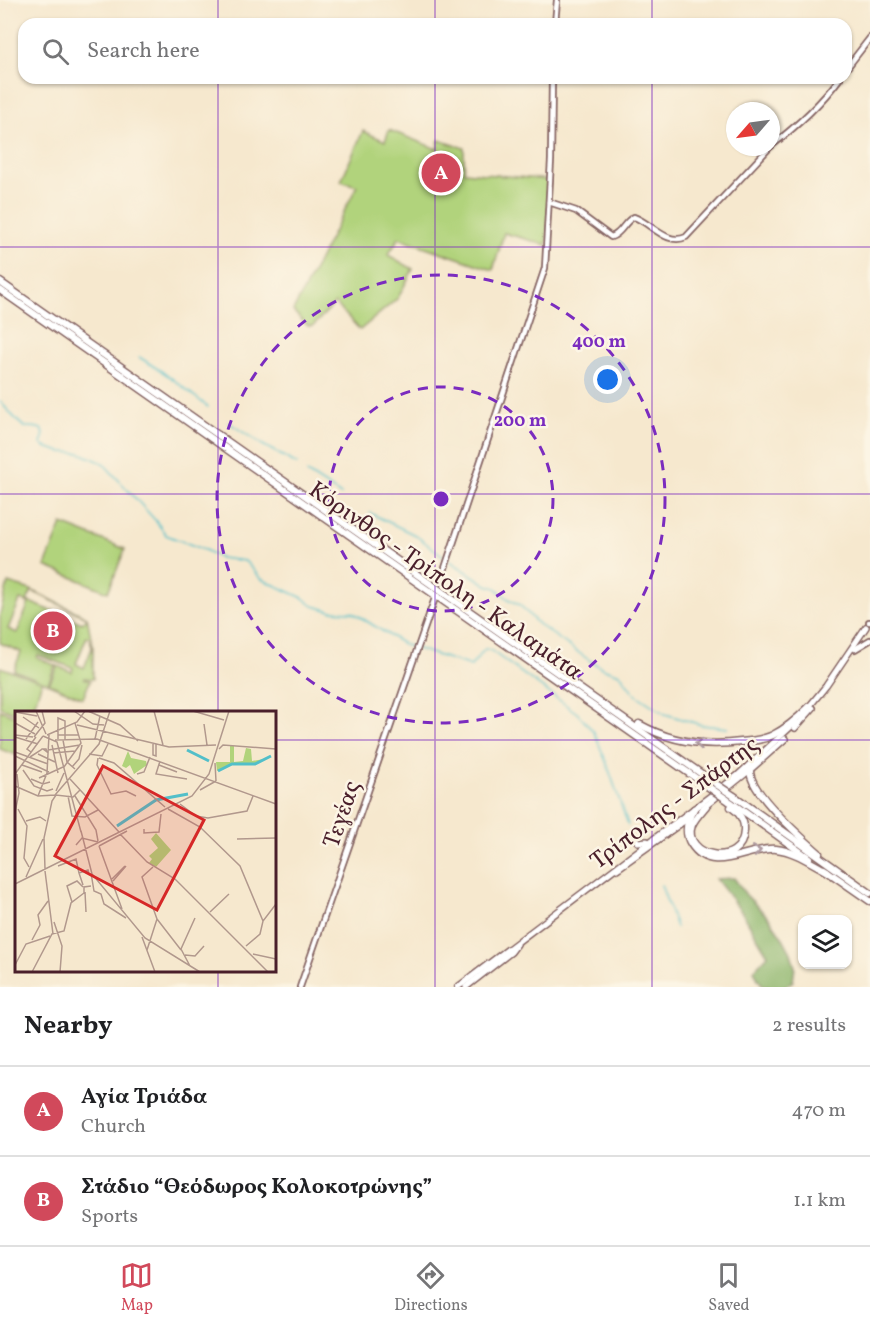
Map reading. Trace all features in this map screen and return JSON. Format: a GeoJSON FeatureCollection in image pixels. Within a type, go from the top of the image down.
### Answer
{"type":"FeatureCollection","features":[{"type":"Feature","properties":{"kind":"highway","name":"Κόρινθος - Τρίπολη - Καλαμάτα"},"geometry":{"type":"LineString","coordinates":[[0,282],[622,717],[730,800],[870,901]]}},
{"type":"Feature","properties":{"kind":"highway","name":"Κόρινθος - Τρίπολη - Καλαμάτα"},"geometry":{"type":"LineString","coordinates":[[0,290],[713,786],[719,794],[870,893]]}},
{"type":"Feature","properties":{"kind":"highway"},"geometry":{"type":"LineString","coordinates":[[622,717],[667,738],[694,744],[718,745],[768,737],[788,726],[809,707]]}},
{"type":"Feature","properties":{"kind":"highway"},"geometry":{"type":"LineString","coordinates":[[750,770],[751,779],[766,799],[806,841],[844,875]]}},
{"type":"Feature","properties":{"kind":"highway","name":"Κόρινθος - Τρίπολη - Καλαμάτα"},"geometry":{"type":"LineString","coordinates":[[706,806],[693,824],[692,837],[700,849],[720,856],[738,847],[743,838],[744,829],[740,815],[730,800]]}},
{"type":"Feature","properties":{"kind":"highway"},"geometry":{"type":"LineString","coordinates":[[694,809],[687,827],[689,841],[696,850],[707,857],[724,860],[751,852],[774,849],[795,854],[827,871]]}},
{"type":"Feature","properties":{"kind":"main road"},"geometry":{"type":"LineString","coordinates":[[556,18],[557,0]]}},
{"type":"Feature","properties":{"kind":"main road"},"geometry":{"type":"LineString","coordinates":[[852,61],[870,38]]}},
{"type":"Feature","properties":{"kind":"main road"},"geometry":{"type":"LineString","coordinates":[[440,583],[546,266],[552,84]]}},
{"type":"Feature","properties":{"kind":"main road"},"geometry":{"type":"LineString","coordinates":[[780,139],[822,101],[835,84]]}},
{"type":"Feature","properties":{"kind":"main road"},"geometry":{"type":"LineString","coordinates":[[549,202],[576,211],[610,237],[617,234],[628,220],[634,217],[670,238],[681,239],[686,237],[762,156]]}},
{"type":"Feature","properties":{"kind":"main road","name":"Τεγέας"},"geometry":{"type":"LineString","coordinates":[[300,987],[435,598]]}},
{"type":"Feature","properties":{"kind":"main road","name":"Τρίπολης - Σπάρτης"},"geometry":{"type":"LineString","coordinates":[[584,892],[706,806],[779,745],[814,707],[855,649],[869,624]]}},
{"type":"Feature","properties":{"kind":"main road","name":"Τρίπολης - Σπάρτης"},"geometry":{"type":"LineString","coordinates":[[584,892],[763,754],[809,707],[869,624]]}},
{"type":"Feature","properties":{"kind":"main road"},"geometry":{"type":"LineString","coordinates":[[855,649],[870,640]]}},
{"type":"Feature","properties":{"kind":"main road"},"geometry":{"type":"LineString","coordinates":[[630,834],[638,842],[652,839]]}},
{"type":"Feature","properties":{"kind":"main road"},"geometry":{"type":"LineString","coordinates":[[458,987],[584,892]]}},
{"type":"Feature","properties":{"kind":"main road"},"geometry":{"type":"LineString","coordinates":[[466,987],[510,952],[522,939]]}},
{"type":"Feature","properties":{"kind":"green space"},"geometry":{"type":"Polygon","coordinates":[[[389,130],[437,149],[439,140],[464,148],[464,172],[549,180],[547,245],[504,233],[493,270],[399,238],[388,255],[413,269],[398,298],[360,330],[335,303],[313,326],[308,326],[293,311],[357,186],[341,181],[363,131],[385,141],[389,130]]]}},
{"type":"Feature","properties":{"kind":"green space"},"geometry":{"type":"Polygon","coordinates":[[[62,524],[125,549],[108,592],[45,566],[62,524]]]}},
{"type":"Feature","properties":{"kind":"green space"},"geometry":{"type":"Polygon","coordinates":[[[8,583],[31,590],[87,617],[93,648],[93,679],[84,678],[90,681],[83,698],[49,684],[57,667],[55,666],[48,683],[42,681],[32,711],[15,713],[0,707],[0,667],[41,681],[14,670],[21,652],[0,643],[0,614],[8,583]],[[32,591],[27,601],[82,623],[86,621],[86,617],[32,591]],[[20,600],[8,629],[17,633],[29,603],[20,600]],[[87,636],[76,664],[84,668],[92,648],[90,638],[87,636]],[[38,655],[37,658],[72,672],[73,668],[38,655]]]}},
{"type":"Feature","properties":{"kind":"green space"},"geometry":{"type":"Polygon","coordinates":[[[0,710],[15,716],[15,755],[0,749],[0,710]]]}},
{"type":"Feature","properties":{"kind":"green space"},"geometry":{"type":"Polygon","coordinates":[[[734,878],[746,895],[769,918],[791,953],[795,967],[793,981],[784,987],[764,987],[758,979],[754,970],[768,955],[743,914],[716,879],[734,878]]]}},
{"type":"Feature","properties":{"kind":"waterway"},"geometry":{"type":"LineString","coordinates":[[139,357],[169,376],[208,407]]}},
{"type":"Feature","properties":{"kind":"waterway"},"geometry":{"type":"LineString","coordinates":[[0,401],[23,426],[41,429],[44,434],[41,444],[45,447],[61,452],[80,453],[103,463],[166,535],[220,558],[245,561],[261,579],[303,598],[313,606],[332,611],[352,612],[405,645],[471,666],[485,649],[490,650],[577,713],[594,732],[628,825]]}},
{"type":"Feature","properties":{"kind":"waterway"},"geometry":{"type":"LineString","coordinates":[[228,422],[297,464]]}},
{"type":"Feature","properties":{"kind":"waterway"},"geometry":{"type":"LineString","coordinates":[[307,473],[341,495]]}},
{"type":"Feature","properties":{"kind":"waterway"},"geometry":{"type":"LineString","coordinates":[[370,513],[415,535],[446,558]]}},
{"type":"Feature","properties":{"kind":"waterway"},"geometry":{"type":"LineString","coordinates":[[450,561],[520,605],[538,624],[589,660],[602,668],[620,674],[635,694],[665,714],[702,725],[728,728]]}},
{"type":"Feature","properties":{"kind":"waterway"},"geometry":{"type":"LineString","coordinates":[[661,885],[676,927]]}},
{"type":"Feature","properties":{"kind":"place","name":"Αγία Τριάδα"},"geometry":{"type":"Point","coordinates":[441,173]}},
{"type":"Feature","properties":{"kind":"place","name":"Στάδιο “Θεόδωρος Κολοκοτρώνης”"},"geometry":{"type":"Point","coordinates":[53,631]}}]}
